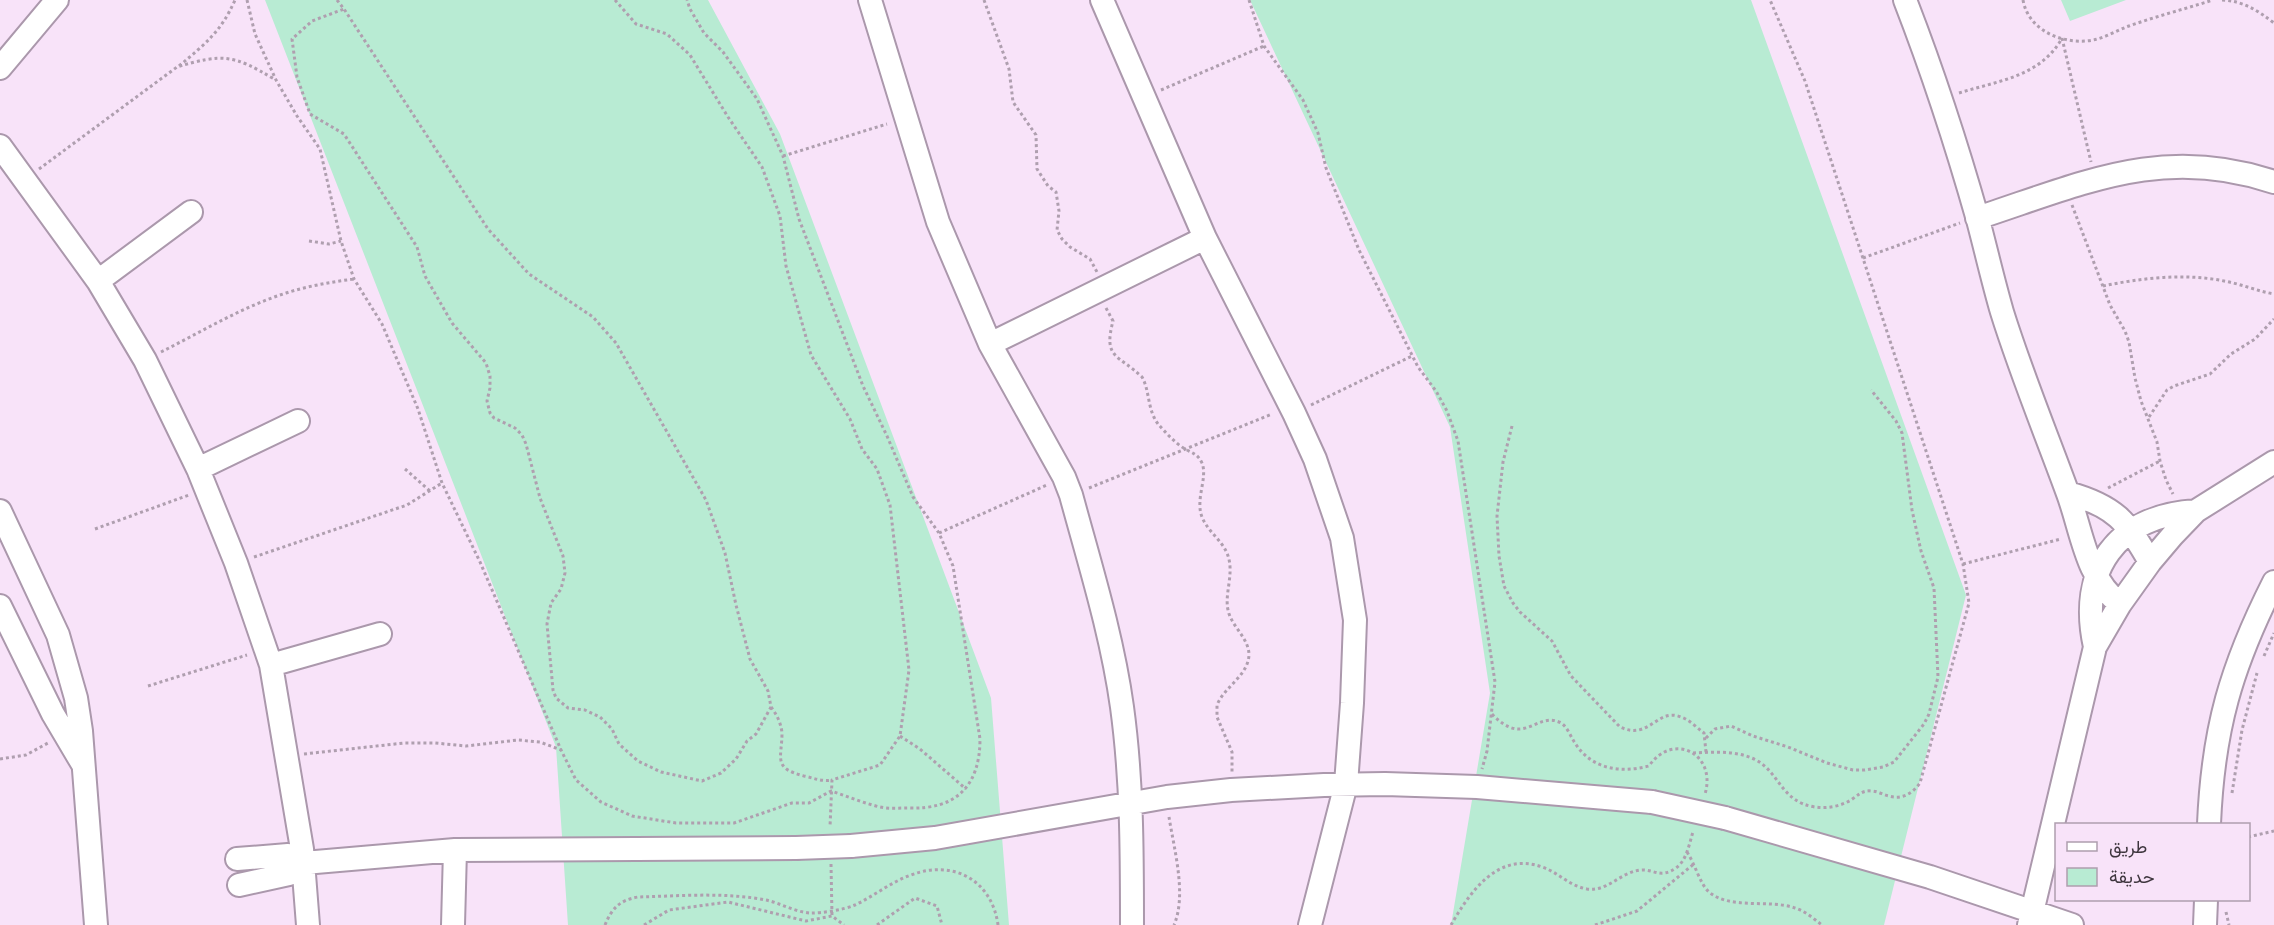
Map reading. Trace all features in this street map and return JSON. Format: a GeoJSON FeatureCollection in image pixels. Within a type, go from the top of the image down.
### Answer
{"type":"FeatureCollection","features":[{"type":"Feature","properties":{"kind":"street"},"geometry":{"type":"LineString","coordinates":[[0,68],[57,0]]}},
{"type":"Feature","properties":{"kind":"street"},"geometry":{"type":"LineString","coordinates":[[870,0],[938,222],[990,344],[1067,486],[1103,611],[1122,706],[1132,802],[1132,925]]}},
{"type":"Feature","properties":{"kind":"street"},"geometry":{"type":"LineString","coordinates":[[1102,0],[1205,238],[1293,410],[1315,459],[1342,538],[1354,620],[1352,703],[1346,784],[1310,925]]}},
{"type":"Feature","properties":{"kind":"street"},"geometry":{"type":"LineString","coordinates":[[1905,0],[1940,98],[2032,403],[2068,493],[2096,576],[2110,596],[2120,604]]}},
{"type":"Feature","properties":{"kind":"street"},"geometry":{"type":"LineString","coordinates":[[0,146],[98,280],[146,360],[202,479],[236,563],[268,657],[304,863],[308,925]]}},
{"type":"Feature","properties":{"kind":"street"},"geometry":{"type":"LineString","coordinates":[[1977,218],[2095,178],[2128,170],[2162,166],[2196,166],[2229,170],[2274,182]]}},
{"type":"Feature","properties":{"kind":"street"},"geometry":{"type":"LineString","coordinates":[[98,280],[191,212]]}},
{"type":"Feature","properties":{"kind":"street"},"geometry":{"type":"LineString","coordinates":[[990,344],[1205,238]]}},
{"type":"Feature","properties":{"kind":"street"},"geometry":{"type":"LineString","coordinates":[[202,479],[298,421]]}},
{"type":"Feature","properties":{"kind":"street"},"geometry":{"type":"LineString","coordinates":[[2030,918],[2095,647],[2120,604],[2150,562],[2196,511],[2273,464]]}},
{"type":"Feature","properties":{"kind":"street"},"geometry":{"type":"LineString","coordinates":[[2068,493],[2109,510],[2132,530],[2150,562]]}},
{"type":"Feature","properties":{"kind":"street"},"geometry":{"type":"LineString","coordinates":[[0,511],[5,535],[49,614],[68,666],[76,698],[96,925]]}},
{"type":"Feature","properties":{"kind":"street"},"geometry":{"type":"LineString","coordinates":[[2095,647],[2090,624],[2090,599],[2096,576],[2105,558],[2132,530],[2152,519],[2173,513],[2196,511]]}},
{"type":"Feature","properties":{"kind":"street"},"geometry":{"type":"LineString","coordinates":[[2209,823],[2214,754],[2221,716],[2244,644],[2274,582]]}},
{"type":"Feature","properties":{"kind":"street"},"geometry":{"type":"LineString","coordinates":[[0,606],[64,735],[83,764]]}},
{"type":"Feature","properties":{"kind":"street"},"geometry":{"type":"LineString","coordinates":[[268,657],[380,634]]}},
{"type":"Feature","properties":{"kind":"street"},"geometry":{"type":"LineString","coordinates":[[239,885],[289,874],[304,863],[455,850],[796,849],[851,846],[935,838],[1167,797],[1231,790],[1346,784],[1477,787],[1652,802],[1725,818],[1840,849],[2030,918],[2072,925]]}},
{"type":"Feature","properties":{"kind":"street"},"geometry":{"type":"LineString","coordinates":[[453,925],[455,850]]}},
{"type":"Feature","properties":{"kind":"street"},"geometry":{"type":"LineString","coordinates":[[237,859],[288,855],[304,863]]}},
{"type":"Feature","properties":{"kind":"street"},"geometry":{"type":"LineString","coordinates":[[2205,925],[2206,901]]}},
{"type":"Feature","properties":{"kind":"path"},"geometry":{"type":"LineString","coordinates":[[26,179],[177,67],[210,39],[226,21],[235,0]]}},
{"type":"Feature","properties":{"kind":"path"},"geometry":{"type":"LineString","coordinates":[[247,0],[255,34],[276,80],[320,149],[341,242],[354,279],[382,324],[418,409],[442,483],[480,562],[576,780],[601,802],[632,816],[676,823],[734,823],[792,803],[809,803],[831,791],[882,808],[935,808],[950,801],[966,789],[974,776],[980,758],[980,739],[953,566],[939,534],[913,497],[863,386],[799,219],[783,156],[757,99],[723,52],[704,33],[687,0]]}},
{"type":"Feature","properties":{"kind":"path"},"geometry":{"type":"LineString","coordinates":[[337,0],[488,229],[529,274],[593,316],[616,343],[706,500],[725,553],[750,659],[768,691],[771,707],[780,723],[782,732],[779,754],[785,768],[791,773],[824,781],[832,780],[880,765],[900,736],[909,670],[890,505],[877,469],[862,449],[850,419],[811,355],[786,266],[780,216],[762,167],[690,55],[667,34],[636,24],[615,0]]}},
{"type":"Feature","properties":{"kind":"path"},"geometry":{"type":"LineString","coordinates":[[984,0],[1009,69],[1013,102],[1036,135],[1037,169],[1048,186],[1056,192],[1059,211],[1057,230],[1070,247],[1090,259],[1113,321],[1108,338],[1110,349],[1142,377],[1146,396],[1157,422],[1186,449],[1197,455],[1203,467],[1199,496],[1202,518],[1227,552],[1231,574],[1228,612],[1248,647],[1247,664],[1217,705],[1217,717],[1232,752],[1231,790]]}},
{"type":"Feature","properties":{"kind":"path"},"geometry":{"type":"LineString","coordinates":[[1249,0],[1264,46],[1303,100],[1318,133],[1326,168],[1359,250],[1412,356],[1442,401],[1458,441],[1495,682],[1487,751],[1477,787]]}},
{"type":"Feature","properties":{"kind":"path"},"geometry":{"type":"LineString","coordinates":[[1693,753],[1742,754],[1758,761],[1771,772],[1780,787],[1800,803],[1817,808],[1834,807],[1864,792],[1880,792],[1894,798],[1902,797],[1916,789],[1920,783],[1969,603],[1963,564],[1805,81],[1770,0]]}},
{"type":"Feature","properties":{"kind":"path"},"geometry":{"type":"LineString","coordinates":[[2023,0],[2029,17],[2036,26],[2046,33],[2075,42],[2089,41],[2213,0]]}},
{"type":"Feature","properties":{"kind":"path"},"geometry":{"type":"LineString","coordinates":[[2222,0],[2251,7],[2274,23]]}},
{"type":"Feature","properties":{"kind":"path"},"geometry":{"type":"LineString","coordinates":[[344,9],[312,21],[292,39],[297,77],[310,114],[344,134],[417,247],[425,276],[452,323],[486,363],[490,376],[488,401],[490,413],[494,418],[515,428],[522,435],[526,444],[540,498],[563,556],[565,573],[561,589],[551,603],[547,624],[553,690],[556,698],[568,708],[585,710],[600,717],[612,729],[619,744],[638,761],[662,772],[702,782],[721,773],[736,759],[747,741],[756,734],[771,707]]}},
{"type":"Feature","properties":{"kind":"path"},"geometry":{"type":"LineString","coordinates":[[1940,98],[2021,75],[2042,64],[2054,52],[2062,38]]}},
{"type":"Feature","properties":{"kind":"path"},"geometry":{"type":"LineString","coordinates":[[2062,38],[2095,178]]}},
{"type":"Feature","properties":{"kind":"path"},"geometry":{"type":"LineString","coordinates":[[1144,97],[1264,46]]}},
{"type":"Feature","properties":{"kind":"path"},"geometry":{"type":"LineString","coordinates":[[177,67],[218,57],[247,63],[276,80]]}},
{"type":"Feature","properties":{"kind":"path"},"geometry":{"type":"LineString","coordinates":[[783,156],[906,118]]}},
{"type":"Feature","properties":{"kind":"path"},"geometry":{"type":"LineString","coordinates":[[2066,189],[2103,286],[2129,342],[2135,378],[2157,442],[2160,461],[2173,493],[2183,504],[2196,511]]}},
{"type":"Feature","properties":{"kind":"path"},"geometry":{"type":"LineString","coordinates":[[1863,258],[1977,218]]}},
{"type":"Feature","properties":{"kind":"path"},"geometry":{"type":"LineString","coordinates":[[309,241],[329,244],[341,242]]}},
{"type":"Feature","properties":{"kind":"path"},"geometry":{"type":"LineString","coordinates":[[2103,286],[2126,281],[2192,277],[2225,281],[2274,294]]}},
{"type":"Feature","properties":{"kind":"path"},"geometry":{"type":"LineString","coordinates":[[146,360],[254,305],[319,284],[354,279]]}},
{"type":"Feature","properties":{"kind":"path"},"geometry":{"type":"LineString","coordinates":[[2148,418],[2167,390],[2210,374],[2231,354],[2255,339],[2274,319]]}},
{"type":"Feature","properties":{"kind":"path"},"geometry":{"type":"LineString","coordinates":[[939,534],[1067,486],[1186,449],[1293,410],[1412,356]]}},
{"type":"Feature","properties":{"kind":"path"},"geometry":{"type":"LineString","coordinates":[[1706,738],[1715,729],[1731,726],[1827,764],[1840,768],[1865,770],[1883,767],[1894,762],[1924,724],[1929,714],[1938,676],[1934,588],[1916,527],[1902,434],[1893,416],[1871,390]]}},
{"type":"Feature","properties":{"kind":"path"},"geometry":{"type":"LineString","coordinates":[[1512,426],[1503,462],[1497,535],[1504,586],[1513,603],[1552,641],[1570,676],[1620,727],[1640,731],[1661,718],[1674,715],[1688,720],[1704,733],[1706,752]]}},
{"type":"Feature","properties":{"kind":"path"},"geometry":{"type":"LineString","coordinates":[[2096,503],[2100,493],[2160,461]]}},
{"type":"Feature","properties":{"kind":"path"},"geometry":{"type":"LineString","coordinates":[[405,470],[430,491]]}},
{"type":"Feature","properties":{"kind":"path"},"geometry":{"type":"LineString","coordinates":[[95,530],[202,479]]}},
{"type":"Feature","properties":{"kind":"path"},"geometry":{"type":"LineString","coordinates":[[236,563],[407,505],[442,483]]}},
{"type":"Feature","properties":{"kind":"path"},"geometry":{"type":"LineString","coordinates":[[1963,564],[2080,534]]}},
{"type":"Feature","properties":{"kind":"path"},"geometry":{"type":"LineString","coordinates":[[2262,659],[2274,633]]}},
{"type":"Feature","properties":{"kind":"path"},"geometry":{"type":"LineString","coordinates":[[148,686],[268,657]]}},
{"type":"Feature","properties":{"kind":"path"},"geometry":{"type":"LineString","coordinates":[[2232,794],[2242,730],[2259,668]]}},
{"type":"Feature","properties":{"kind":"path"},"geometry":{"type":"LineString","coordinates":[[0,759],[26,755],[64,735]]}},
{"type":"Feature","properties":{"kind":"path"},"geometry":{"type":"LineString","coordinates":[[900,736],[920,749],[966,789]]}},
{"type":"Feature","properties":{"kind":"path"},"geometry":{"type":"LineString","coordinates":[[287,756],[404,743],[466,746],[519,740],[540,742],[561,750]]}},
{"type":"Feature","properties":{"kind":"path"},"geometry":{"type":"LineString","coordinates":[[830,805],[832,780]]}},
{"type":"Feature","properties":{"kind":"path"},"geometry":{"type":"LineString","coordinates":[[1167,797],[1179,893],[1179,909],[1174,925]]}},
{"type":"Feature","properties":{"kind":"path"},"geometry":{"type":"LineString","coordinates":[[2250,837],[2274,831]]}},
{"type":"Feature","properties":{"kind":"path"},"geometry":{"type":"LineString","coordinates":[[1687,852],[1695,863],[1704,886],[1719,897],[1748,903],[1777,904],[1796,908],[1822,925]]}},
{"type":"Feature","properties":{"kind":"path"},"geometry":{"type":"LineString","coordinates":[[1595,925],[1637,911],[1695,863]]}},
{"type":"Feature","properties":{"kind":"path"},"geometry":{"type":"LineString","coordinates":[[605,925],[611,911],[619,904],[638,897],[733,897],[766,900],[808,913],[832,910],[853,906],[911,875],[929,870],[948,870],[965,875],[981,885],[997,916],[998,925]]}},
{"type":"Feature","properties":{"kind":"path"},"geometry":{"type":"LineString","coordinates":[[877,925],[915,898],[937,906],[942,925]]}},
{"type":"Feature","properties":{"kind":"path"},"geometry":{"type":"LineString","coordinates":[[644,925],[669,910],[728,902],[806,923],[832,916]]}},
{"type":"Feature","properties":{"kind":"path"},"geometry":{"type":"LineString","coordinates":[[832,910],[832,916]]}},
{"type":"Feature","properties":{"kind":"path"},"geometry":{"type":"LineString","coordinates":[[832,916],[844,925]]}},
{"type":"Feature","properties":{"kind":"green space"},"geometry":{"type":"Polygon","coordinates":[[[265,0],[708,0],[780,134],[991,698],[1009,925],[568,925],[556,747],[265,0]]]}},
{"type":"Feature","properties":{"kind":"green space"},"geometry":{"type":"Polygon","coordinates":[[[1250,0],[1751,0],[1966,595],[1884,925],[1451,925],[1490,693],[1450,427],[1250,0]]]}},
{"type":"Feature","properties":{"kind":"green space"},"geometry":{"type":"Polygon","coordinates":[[[2061,0],[2126,0],[2070,21],[2061,0]]]}}]}
